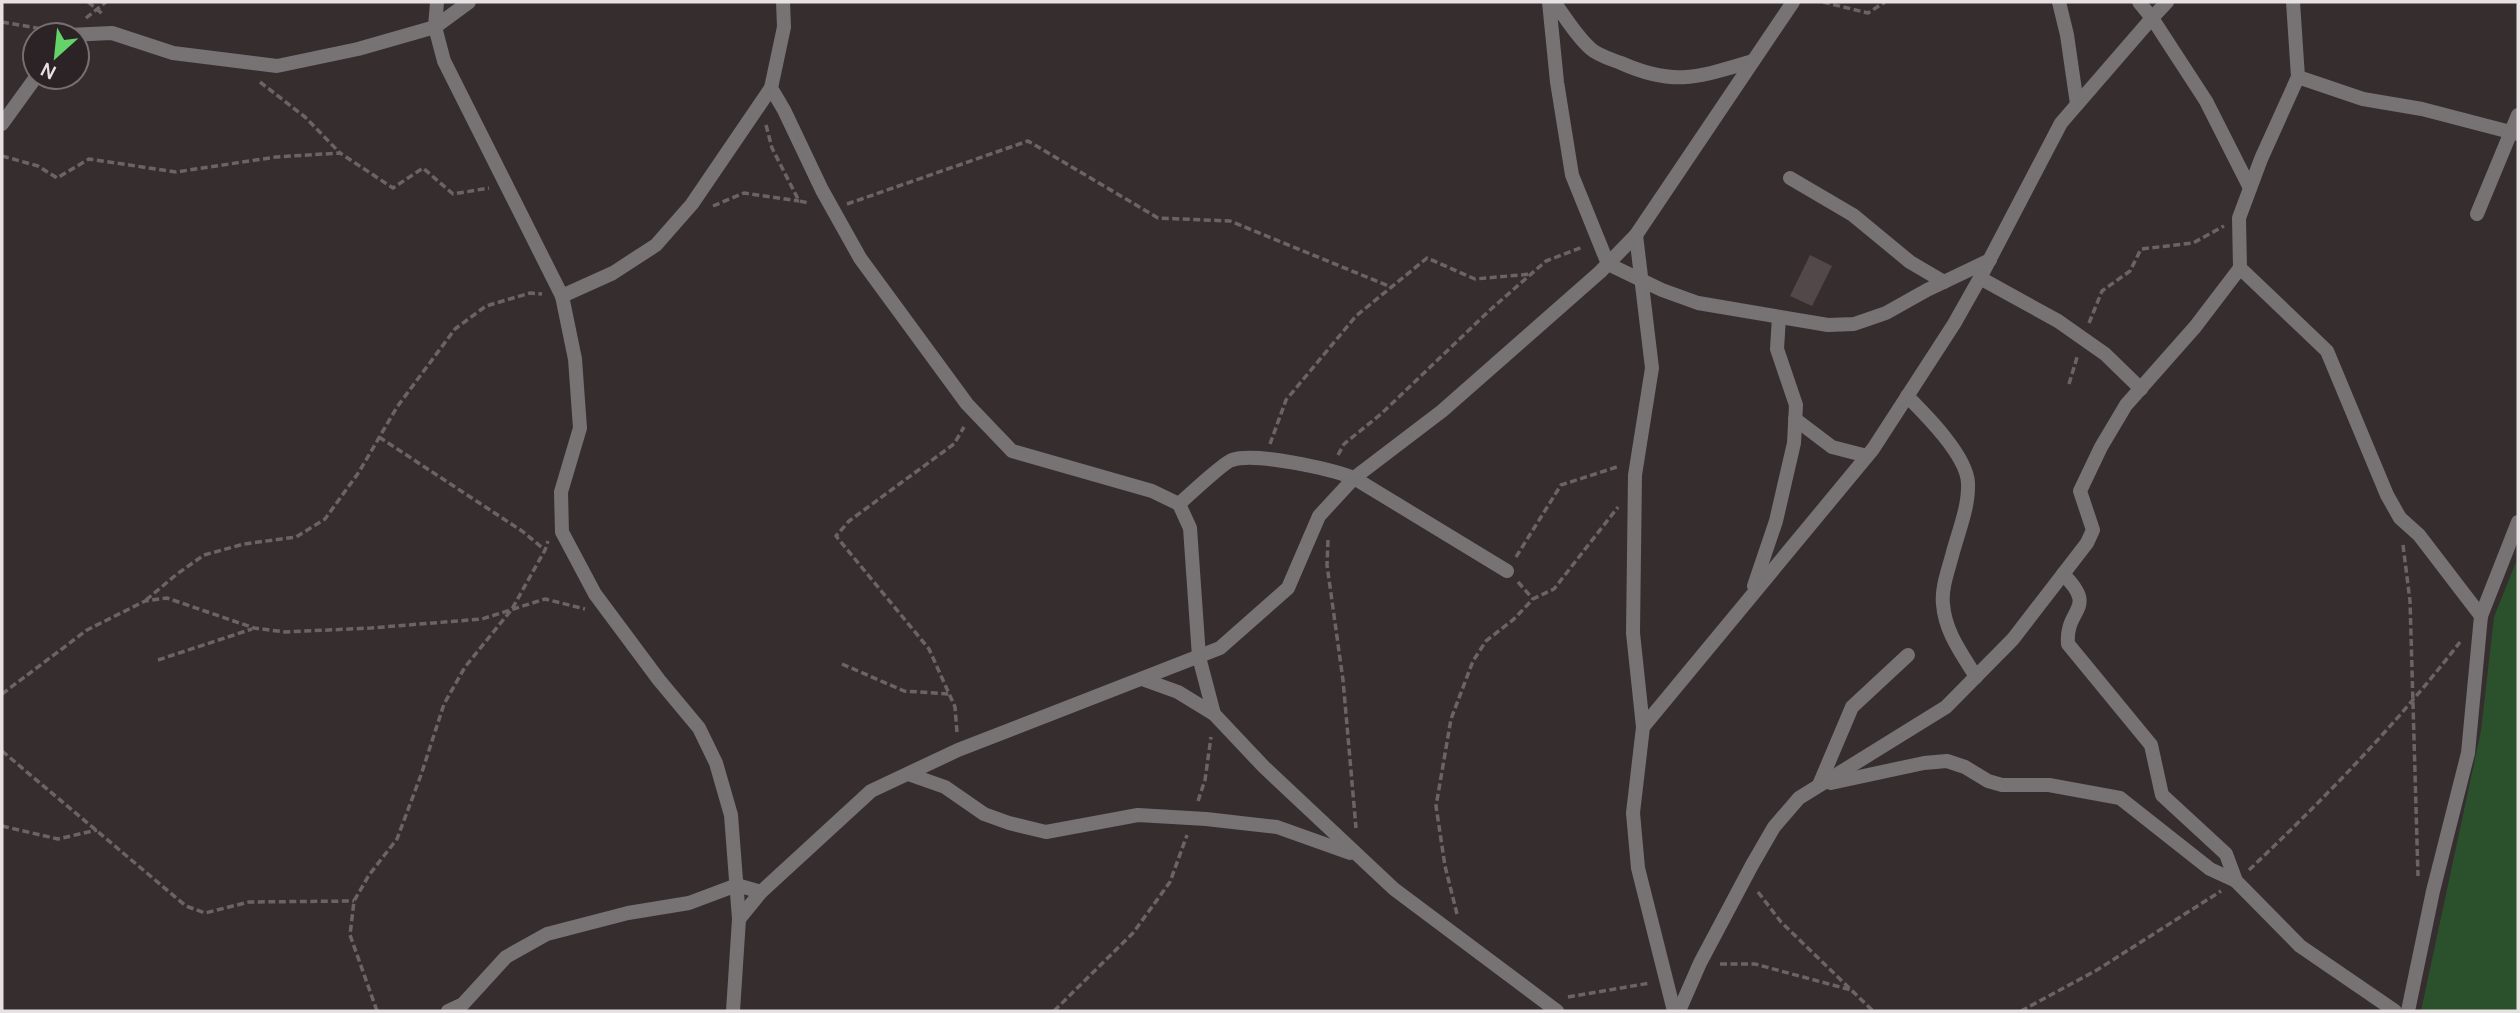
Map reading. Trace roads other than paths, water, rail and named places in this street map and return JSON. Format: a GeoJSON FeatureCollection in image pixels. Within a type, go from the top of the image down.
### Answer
{"type":"FeatureCollection","features":[{"type":"Feature","properties":{"kind":"street"},"geometry":{"type":"LineString","coordinates":[[437,2],[435,27],[444,61],[562,296],[575,359],[580,428],[561,492],[562,533],[595,594],[659,680],[699,728],[716,763],[731,815],[737,885],[739,919],[733,1011]]}},
{"type":"Feature","properties":{"kind":"street"},"geometry":{"type":"LineString","coordinates":[[91,33],[112,33],[173,53],[277,66],[358,49],[435,27],[469,2]]}},
{"type":"Feature","properties":{"kind":"street"},"geometry":{"type":"LineString","coordinates":[[562,296],[613,274],[656,245],[691,204],[771,88],[784,27],[783,2]]}},
{"type":"Feature","properties":{"kind":"street"},"geometry":{"type":"LineString","coordinates":[[1549,2],[1557,82],[1572,176],[1608,264],[1698,303],[1828,325],[1854,324],[1886,313],[1990,260]]}},
{"type":"Feature","properties":{"kind":"street"},"geometry":{"type":"LineString","coordinates":[[1554,2],[1578,36],[1594,52],[1636,70],[1665,77],[1696,78],[1753,61]]}},
{"type":"Feature","properties":{"kind":"street"},"geometry":{"type":"LineString","coordinates":[[739,919],[761,892],[871,791],[958,750],[1220,648],[1288,588],[1319,516],[1354,478],[1442,411],[1608,264],[1636,235],[1793,2]]}},
{"type":"Feature","properties":{"kind":"street"},"geometry":{"type":"LineString","coordinates":[[2059,2],[2067,35],[2077,104]]}},
{"type":"Feature","properties":{"kind":"street"},"geometry":{"type":"LineString","coordinates":[[2139,2],[2206,101],[2250,188]]}},
{"type":"Feature","properties":{"kind":"street"},"geometry":{"type":"LineString","coordinates":[[1643,727],[1867,456],[1907,397],[1980,278],[2061,123],[2167,2]]}},
{"type":"Feature","properties":{"kind":"street"},"geometry":{"type":"LineString","coordinates":[[1677,1011],[1746,877],[1782,818],[1799,798],[1946,707],[2013,639],[2087,543],[2093,530],[2080,491],[2107,437],[2126,405],[2195,327],[2240,268],[2238,218],[2298,77],[2293,2]]}},
{"type":"Feature","properties":{"kind":"street"},"geometry":{"type":"LineString","coordinates":[[2298,77],[2363,100],[2422,109],[2515,133]]}},
{"type":"Feature","properties":{"kind":"street"},"geometry":{"type":"LineString","coordinates":[[771,88],[859,258],[974,411],[1012,451],[1152,491],[1179,504],[1190,528],[1199,657],[1214,714]]}},
{"type":"Feature","properties":{"kind":"street"},"geometry":{"type":"LineString","coordinates":[[2,124],[26,91]]}},
{"type":"Feature","properties":{"kind":"street"},"geometry":{"type":"LineString","coordinates":[[2477,214],[2515,133],[2518,115]]}},
{"type":"Feature","properties":{"kind":"street"},"geometry":{"type":"LineString","coordinates":[[1790,178],[1853,215],[1910,262],[1944,282]]}},
{"type":"Feature","properties":{"kind":"street"},"geometry":{"type":"LineString","coordinates":[[1636,235],[1653,368],[1635,486],[1633,633],[1643,727],[1633,813],[1638,868],[1677,1011]]}},
{"type":"Feature","properties":{"kind":"street"},"geometry":{"type":"LineString","coordinates":[[2240,268],[2327,351],[2387,495],[2400,518],[2419,535],[2481,616]]}},
{"type":"Feature","properties":{"kind":"street"},"geometry":{"type":"LineString","coordinates":[[1980,278],[2059,321],[2105,354],[2141,389]]}},
{"type":"Feature","properties":{"kind":"street"},"geometry":{"type":"LineString","coordinates":[[1750,596],[1776,522],[1794,443],[1797,405],[1777,349],[1779,317]]}},
{"type":"Feature","properties":{"kind":"street"},"geometry":{"type":"LineString","coordinates":[[1907,397],[1935,424],[1958,457],[1968,480],[1967,503],[1947,574],[1942,603],[1949,632],[1976,677]]}},
{"type":"Feature","properties":{"kind":"street"},"geometry":{"type":"LineString","coordinates":[[1796,419],[1832,447],[1867,456]]}},
{"type":"Feature","properties":{"kind":"street"},"geometry":{"type":"LineString","coordinates":[[1179,504],[1232,460],[1265,459],[1329,469],[1354,478],[1507,571]]}},
{"type":"Feature","properties":{"kind":"street"},"geometry":{"type":"LineString","coordinates":[[2408,1011],[2433,891],[2468,753],[2481,616],[2518,522]]}},
{"type":"Feature","properties":{"kind":"street"},"geometry":{"type":"LineString","coordinates":[[2063,574],[2078,588],[2081,598],[2067,634],[2068,644],[2151,746],[2162,794],[2226,854],[2236,881]]}},
{"type":"Feature","properties":{"kind":"street"},"geometry":{"type":"LineString","coordinates":[[1819,785],[1852,707],[1908,655]]}},
{"type":"Feature","properties":{"kind":"street"},"geometry":{"type":"LineString","coordinates":[[1142,679],[1178,692],[1214,714],[1264,767],[1394,888],[1556,1011]]}},
{"type":"Feature","properties":{"kind":"street"},"geometry":{"type":"LineString","coordinates":[[1819,785],[1924,763],[1947,761],[1965,766],[1988,781],[2002,785],[2049,785],[2120,797],[2210,869],[2236,881],[2300,947],[2395,1011]]}},
{"type":"Feature","properties":{"kind":"street"},"geometry":{"type":"LineString","coordinates":[[908,774],[945,788],[984,814],[1046,832],[1138,815],[1193,818],[1277,827],[1358,856]]}},
{"type":"Feature","properties":{"kind":"street"},"geometry":{"type":"LineString","coordinates":[[448,1011],[463,1004],[506,957],[547,934],[628,913],[689,903],[737,885],[761,892]]}}]}
